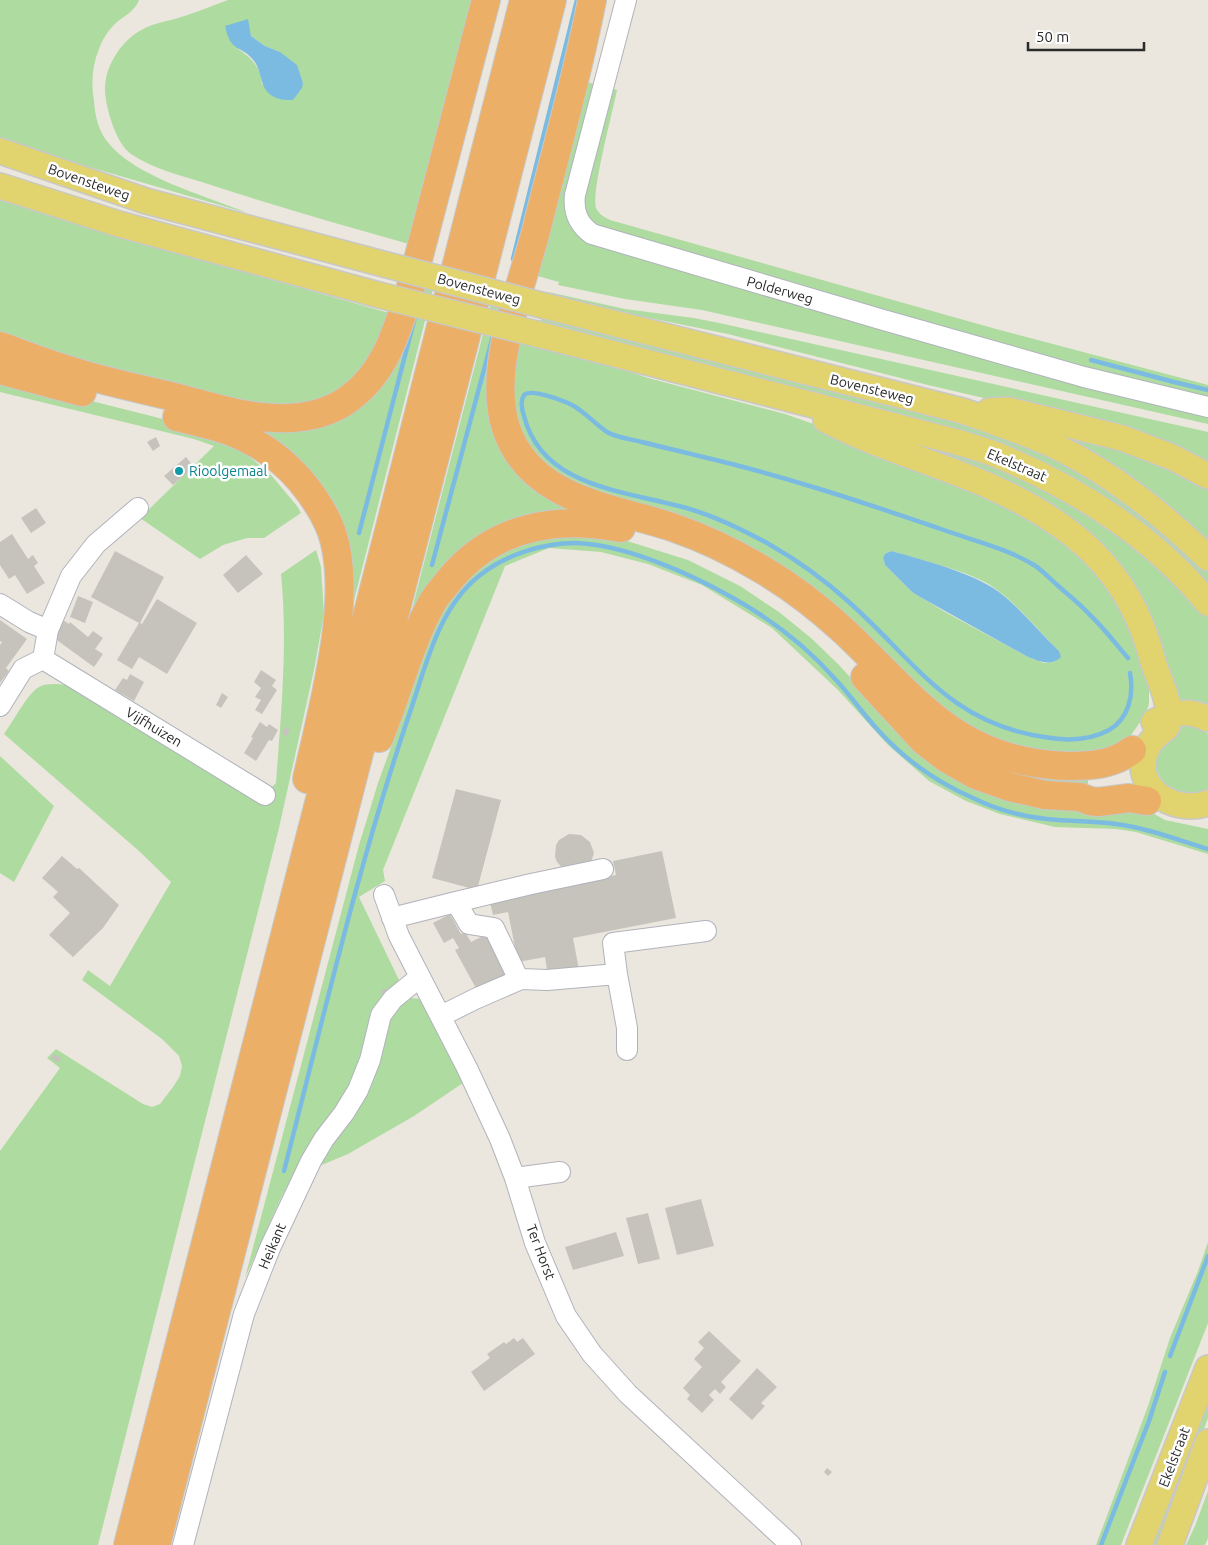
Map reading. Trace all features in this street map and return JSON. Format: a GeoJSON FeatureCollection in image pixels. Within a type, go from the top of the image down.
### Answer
{"type":"FeatureCollection","features":[{"type":"Feature","properties":{"kind":"highway"},"geometry":{"type":"LineString","coordinates":[[0,346],[75,372],[245,415],[275,418],[302,417],[322,412],[349,399],[378,370],[393,341],[409,294],[486,0]]}},
{"type":"Feature","properties":{"kind":"highway"},"geometry":{"type":"LineString","coordinates":[[128,1545],[524,0]]}},
{"type":"Feature","properties":{"kind":"highway"},"geometry":{"type":"LineString","coordinates":[[156,1545],[552,0]]}},
{"type":"Feature","properties":{"kind":"highway"},"geometry":{"type":"LineString","coordinates":[[592,0],[573,87],[511,320],[502,365],[501,395],[504,418],[507,429],[519,453],[527,464],[545,481],[569,495],[600,507],[693,535],[736,554],[783,582],[836,624],[925,711],[949,729],[977,745],[1020,760],[1062,766],[1080,766],[1108,762],[1124,756],[1132,750]]}},
{"type":"Feature","properties":{"kind":"highway"},"geometry":{"type":"LineString","coordinates":[[0,370],[202,423],[253,442],[290,470],[316,503],[328,524],[338,562],[339,602],[329,674],[304,794],[290,914]]}},
{"type":"Feature","properties":{"kind":"highway"},"geometry":{"type":"LineString","coordinates":[[342,822],[388,718],[414,643],[434,600],[457,570],[481,550],[511,534],[537,526],[583,522],[623,528],[687,548],[733,570],[773,595],[804,617],[830,640],[924,741],[959,766],[993,782],[1050,796],[1080,797],[1090,793],[1146,793]]}},
{"type":"Feature","properties":{"kind":"main road","name":"Bovensteweg"},"geometry":{"type":"LineString","coordinates":[[0,151],[146,201],[545,306],[963,412]]}},
{"type":"Feature","properties":{"kind":"main road"},"geometry":{"type":"LineString","coordinates":[[0,186],[119,224],[379,295],[537,334],[788,400],[850,432],[987,485],[1045,514],[1070,532],[1103,561],[1125,592],[1138,616],[1149,644],[1157,675],[1164,687],[1161,719],[1167,727],[1152,740],[1145,755],[1145,775],[1148,784],[1146,793]]}},
{"type":"Feature","properties":{"kind":"main road","name":"Ekelstraat"},"geometry":{"type":"LineString","coordinates":[[788,400],[958,442],[1002,457],[1061,484],[1087,500],[1154,548],[1208,603]]}},
{"type":"Feature","properties":{"kind":"main road"},"geometry":{"type":"LineString","coordinates":[[963,412],[1008,410],[1070,425],[1130,442],[1172,458],[1208,476]]}},
{"type":"Feature","properties":{"kind":"main road"},"geometry":{"type":"LineString","coordinates":[[963,412],[1008,426],[1098,470],[1151,507],[1179,530],[1208,558]]}},
{"type":"Feature","properties":{"kind":"main road"},"geometry":{"type":"LineString","coordinates":[[1197,821],[1165,814],[1132,776],[1132,750],[1144,730],[1161,719],[1186,712],[1201,715],[1208,719]]}},
{"type":"Feature","properties":{"kind":"main road"},"geometry":{"type":"LineString","coordinates":[[1146,793],[1184,807],[1208,803]]}},
{"type":"Feature","properties":{"kind":"main road","name":"Ekelstraat"},"geometry":{"type":"LineString","coordinates":[[1139,1545],[1208,1368]]}},
{"type":"Feature","properties":{"kind":"main road","name":"Ekelstraat"},"geometry":{"type":"LineString","coordinates":[[1170,1545],[1208,1442]]}},
{"type":"Feature","properties":{"kind":"street","name":"Polderweg"},"geometry":{"type":"LineString","coordinates":[[626,0],[575,195],[574,204],[579,221],[592,234],[880,320],[1084,377],[1164,398],[1208,407]]}},
{"type":"Feature","properties":{"kind":"street"},"geometry":{"type":"LineString","coordinates":[[0,706],[23,669],[44,660],[48,630],[70,576],[96,544],[138,508]]}},
{"type":"Feature","properties":{"kind":"street"},"geometry":{"type":"LineString","coordinates":[[0,604],[29,622],[48,630]]}},
{"type":"Feature","properties":{"kind":"street","name":"Vijfhuizen"},"geometry":{"type":"LineString","coordinates":[[44,660],[265,795]]}},
{"type":"Feature","properties":{"kind":"street"},"geometry":{"type":"LineString","coordinates":[[392,918],[531,884],[603,869]]}},
{"type":"Feature","properties":{"kind":"street","name":"Ter Horst"},"geometry":{"type":"LineString","coordinates":[[384,895],[399,936],[441,1016],[500,1139],[515,1178],[535,1243],[566,1316],[592,1354],[628,1394],[791,1545]]}},
{"type":"Feature","properties":{"kind":"street"},"geometry":{"type":"LineString","coordinates":[[456,902],[469,924],[494,928],[519,980]]}},
{"type":"Feature","properties":{"kind":"street"},"geometry":{"type":"LineString","coordinates":[[627,1050],[628,1028],[617,974],[613,942],[706,931]]}},
{"type":"Feature","properties":{"kind":"street"},"geometry":{"type":"LineString","coordinates":[[441,1016],[475,998],[519,980],[547,980],[617,974]]}},
{"type":"Feature","properties":{"kind":"street","name":"Heikant"},"geometry":{"type":"LineString","coordinates":[[183,1545],[244,1314],[270,1248],[311,1161],[358,1090],[370,1060],[381,1015],[393,999],[420,977]]}},
{"type":"Feature","properties":{"kind":"street"},"geometry":{"type":"LineString","coordinates":[[515,1178],[560,1172]]}},
{"type":"Feature","properties":{"kind":"green space"},"geometry":{"type":"Polygon","coordinates":[[[0,0],[139,0],[134,8],[108,31],[97,55],[93,75],[93,88],[96,117],[101,131],[106,140],[118,153],[151,175],[247,213],[0,141],[0,0]]]}},
{"type":"Feature","properties":{"kind":"green space"},"geometry":{"type":"Polygon","coordinates":[[[228,0],[471,0],[409,244],[283,208],[168,172],[149,164],[126,149],[112,124],[105,89],[108,72],[115,56],[125,42],[143,29],[228,0]],[[247,19],[237,48],[254,63],[260,73],[262,85],[280,52],[265,46],[251,36],[247,19]]]}},
{"type":"Feature","properties":{"kind":"green space"},"geometry":{"type":"Polygon","coordinates":[[[584,81],[598,85],[572,218],[1208,413],[1208,424],[702,310],[625,299],[558,285],[559,282],[534,275],[584,81]]]}},
{"type":"Feature","properties":{"kind":"green space"},"geometry":{"type":"Polygon","coordinates":[[[608,87],[617,90],[599,169],[595,199],[597,210],[608,219],[996,329],[1208,385],[1208,403],[594,231],[580,196],[608,87]]]}},
{"type":"Feature","properties":{"kind":"green space"},"geometry":{"type":"Polygon","coordinates":[[[0,197],[125,238],[389,313],[378,345],[367,363],[331,397],[289,408],[233,401],[89,364],[0,334],[0,197]]]}},
{"type":"Feature","properties":{"kind":"green space"},"geometry":{"type":"Polygon","coordinates":[[[420,285],[433,289],[347,628],[347,559],[256,435],[266,424],[332,414],[420,285]]]}},
{"type":"Feature","properties":{"kind":"green space"},"geometry":{"type":"Polygon","coordinates":[[[548,292],[625,309],[724,324],[1208,432],[1208,471],[1070,418],[928,385],[728,334],[547,297],[548,292]]]}},
{"type":"Feature","properties":{"kind":"green space"},"geometry":{"type":"Polygon","coordinates":[[[491,303],[507,307],[496,367],[495,387],[501,426],[508,445],[519,463],[532,477],[562,498],[597,511],[685,538],[749,567],[795,597],[824,620],[856,649],[908,702],[947,733],[968,746],[1014,763],[1062,771],[1088,771],[1088,786],[1053,785],[1020,779],[987,768],[956,752],[914,720],[840,643],[776,590],[718,556],[686,542],[653,530],[620,522],[588,518],[557,518],[508,531],[474,547],[459,558],[436,584],[404,652],[401,652],[491,303]]]}},
{"type":"Feature","properties":{"kind":"green space"},"geometry":{"type":"Polygon","coordinates":[[[543,314],[979,425],[1086,473],[1188,550],[1208,571],[1208,587],[1109,501],[540,323],[543,314]]]}},
{"type":"Feature","properties":{"kind":"green space"},"geometry":{"type":"Polygon","coordinates":[[[518,338],[553,346],[648,378],[785,414],[873,445],[980,487],[1077,547],[1127,616],[1149,687],[1149,704],[1145,715],[1127,741],[1117,750],[1060,756],[1001,741],[955,720],[855,625],[569,483],[537,458],[518,427],[511,388],[518,338]],[[892,551],[886,553],[883,557],[885,565],[912,592],[1028,657],[1044,663],[1054,662],[1059,651],[1017,607],[990,585],[968,574],[892,551]]]}},
{"type":"Feature","properties":{"kind":"green space"},"geometry":{"type":"Polygon","coordinates":[[[0,378],[183,424],[236,445],[271,475],[301,513],[264,538],[247,538],[223,545],[200,559],[140,518],[214,446],[194,439],[0,392],[0,378]]]}},
{"type":"Feature","properties":{"kind":"green space"},"geometry":{"type":"Polygon","coordinates":[[[1005,413],[1061,426],[1208,482],[1208,545],[1005,413]]]}},
{"type":"Feature","properties":{"kind":"green space"},"geometry":{"type":"Polygon","coordinates":[[[850,421],[998,463],[1115,527],[1208,615],[1208,711],[1173,706],[1125,572],[850,421]]]}},
{"type":"Feature","properties":{"kind":"green space"},"geometry":{"type":"Polygon","coordinates":[[[548,535],[607,536],[688,560],[740,586],[779,612],[811,638],[883,713],[932,759],[1147,810],[1165,820],[1208,829],[1208,854],[1136,832],[1116,829],[1055,827],[1000,814],[966,801],[929,781],[888,745],[838,690],[772,628],[702,585],[648,564],[601,552],[549,548],[505,566],[383,870],[385,881],[359,897],[399,980],[383,995],[376,1011],[364,1053],[349,1089],[299,1163],[279,1202],[245,1278],[359,845],[378,783],[403,714],[420,655],[448,596],[498,551],[548,535]]]}},
{"type":"Feature","properties":{"kind":"green space"},"geometry":{"type":"Polygon","coordinates":[[[316,550],[321,567],[324,614],[314,670],[279,828],[98,1545],[0,1545],[0,1151],[60,1068],[47,1058],[56,1049],[143,1104],[152,1107],[160,1104],[173,1087],[180,1076],[182,1066],[179,1056],[162,1039],[82,980],[88,970],[110,986],[171,882],[139,851],[4,734],[25,702],[39,687],[56,684],[66,685],[270,789],[276,783],[283,678],[284,626],[281,574],[316,550]]]}},
{"type":"Feature","properties":{"kind":"green space"},"geometry":{"type":"Polygon","coordinates":[[[1182,724],[1200,728],[1208,734],[1208,790],[1194,794],[1181,792],[1168,785],[1156,767],[1158,754],[1162,747],[1180,732],[1182,724]]]}},
{"type":"Feature","properties":{"kind":"green space"},"geometry":{"type":"Polygon","coordinates":[[[0,756],[54,806],[14,882],[0,873],[0,756]]]}},
{"type":"Feature","properties":{"kind":"green space"},"geometry":{"type":"Polygon","coordinates":[[[410,998],[422,999],[463,1083],[414,1116],[348,1154],[312,1169],[392,1008],[410,998]]]}},
{"type":"Feature","properties":{"kind":"green space"},"geometry":{"type":"Polygon","coordinates":[[[1208,1242],[1208,1323],[1121,1545],[1096,1545],[1148,1406],[1170,1338],[1208,1242]]]}},
{"type":"Feature","properties":{"kind":"green space"},"geometry":{"type":"Polygon","coordinates":[[[1208,1392],[1208,1418],[1161,1545],[1153,1545],[1165,1502],[1208,1392]]]}},
{"type":"Feature","properties":{"kind":"green space"},"geometry":{"type":"Polygon","coordinates":[[[1208,1491],[1208,1538],[1205,1545],[1186,1545],[1195,1526],[1208,1491]]]}},
{"type":"Feature","properties":{"kind":"water"},"geometry":{"type":"Polygon","coordinates":[[[248,19],[251,36],[265,46],[280,52],[297,65],[303,83],[302,88],[293,100],[279,99],[267,92],[257,65],[230,41],[225,26],[248,19]]]}},
{"type":"Feature","properties":{"kind":"water"},"geometry":{"type":"Polygon","coordinates":[[[892,551],[948,568],[988,585],[999,592],[1022,613],[1059,651],[1061,657],[1053,662],[1049,662],[1028,657],[912,592],[885,565],[883,557],[886,553],[892,551]]]}},
{"type":"Feature","properties":{"kind":"building"},"geometry":{"type":"Polygon","coordinates":[[[156,437],[160,446],[153,451],[147,442],[156,437]]]}},
{"type":"Feature","properties":{"kind":"building","name":"Rioolgemaal"},"geometry":{"type":"Polygon","coordinates":[[[186,457],[194,467],[173,485],[164,476],[186,457]]]}},
{"type":"Feature","properties":{"kind":"building"},"geometry":{"type":"Polygon","coordinates":[[[36,508],[46,523],[31,533],[21,518],[36,508]]]}},
{"type":"Feature","properties":{"kind":"building"},"geometry":{"type":"Polygon","coordinates":[[[12,534],[28,559],[33,555],[38,563],[34,566],[45,583],[27,594],[15,575],[9,579],[0,565],[0,542],[12,534]]]}},
{"type":"Feature","properties":{"kind":"building"},"geometry":{"type":"Polygon","coordinates":[[[115,551],[164,577],[140,623],[142,624],[157,599],[197,623],[167,674],[139,657],[132,669],[117,660],[139,623],[91,597],[115,551]]]}},
{"type":"Feature","properties":{"kind":"building"},"geometry":{"type":"Polygon","coordinates":[[[246,555],[263,574],[238,593],[223,575],[246,555]]]}},
{"type":"Feature","properties":{"kind":"building"},"geometry":{"type":"Polygon","coordinates":[[[78,596],[93,602],[85,623],[70,617],[78,596]]]}},
{"type":"Feature","properties":{"kind":"building"},"geometry":{"type":"Polygon","coordinates":[[[0,620],[27,639],[6,668],[9,671],[0,683],[0,645],[2,642],[0,641],[0,620]]]}},
{"type":"Feature","properties":{"kind":"building"},"geometry":{"type":"Polygon","coordinates":[[[63,620],[69,624],[70,622],[88,637],[93,631],[103,638],[95,649],[103,654],[94,667],[54,638],[63,620]]]}},
{"type":"Feature","properties":{"kind":"building"},"geometry":{"type":"Polygon","coordinates":[[[261,670],[276,680],[272,686],[277,690],[262,714],[255,710],[261,700],[255,697],[261,688],[254,682],[261,670]]]}},
{"type":"Feature","properties":{"kind":"building"},"geometry":{"type":"Polygon","coordinates":[[[130,674],[144,682],[134,701],[115,690],[123,678],[127,680],[130,674]]]}},
{"type":"Feature","properties":{"kind":"building"},"geometry":{"type":"Polygon","coordinates":[[[222,693],[228,697],[221,708],[216,705],[222,693]]]}},
{"type":"Feature","properties":{"kind":"building"},"geometry":{"type":"Polygon","coordinates":[[[260,722],[267,727],[269,724],[278,730],[272,741],[269,740],[256,761],[244,753],[260,722]]]}},
{"type":"Feature","properties":{"kind":"building"},"geometry":{"type":"Polygon","coordinates":[[[285,727],[290,729],[287,736],[282,734],[285,727]]]}},
{"type":"Feature","properties":{"kind":"building"},"geometry":{"type":"Polygon","coordinates":[[[456,789],[501,800],[477,890],[432,878],[456,789]]]}},
{"type":"Feature","properties":{"kind":"building"},"geometry":{"type":"Polygon","coordinates":[[[569,834],[581,835],[590,842],[594,853],[590,865],[565,871],[557,862],[555,857],[556,845],[559,840],[569,834]]]}},
{"type":"Feature","properties":{"kind":"building"},"geometry":{"type":"Polygon","coordinates":[[[662,851],[676,918],[573,938],[579,970],[548,976],[545,957],[518,962],[508,912],[493,915],[490,902],[616,875],[613,861],[662,851]]]}},
{"type":"Feature","properties":{"kind":"building"},"geometry":{"type":"Polygon","coordinates":[[[62,856],[77,869],[79,868],[119,905],[103,928],[73,957],[49,935],[70,913],[53,897],[58,892],[42,878],[62,856]]]}},
{"type":"Feature","properties":{"kind":"building"},"geometry":{"type":"Polygon","coordinates":[[[450,914],[461,934],[465,932],[471,942],[487,934],[509,975],[478,992],[455,950],[459,948],[453,938],[444,943],[433,923],[450,914]]]}},
{"type":"Feature","properties":{"kind":"building"},"geometry":{"type":"Polygon","coordinates":[[[384,988],[388,992],[384,996],[380,992],[384,988]]]}},
{"type":"Feature","properties":{"kind":"building"},"geometry":{"type":"Polygon","coordinates":[[[54,1054],[61,1058],[58,1063],[51,1058],[54,1054]]]}},
{"type":"Feature","properties":{"kind":"building"},"geometry":{"type":"Polygon","coordinates":[[[701,1199],[714,1246],[677,1255],[665,1208],[701,1199]]]}},
{"type":"Feature","properties":{"kind":"building"},"geometry":{"type":"Polygon","coordinates":[[[648,1213],[660,1259],[638,1264],[626,1218],[648,1213]]]}},
{"type":"Feature","properties":{"kind":"building"},"geometry":{"type":"Polygon","coordinates":[[[616,1232],[624,1256],[573,1270],[565,1247],[616,1232]]]}},
{"type":"Feature","properties":{"kind":"building"},"geometry":{"type":"Polygon","coordinates":[[[709,1331],[741,1361],[721,1382],[726,1387],[720,1394],[715,1389],[709,1395],[714,1400],[702,1413],[687,1399],[690,1395],[683,1388],[702,1367],[694,1359],[704,1348],[698,1342],[709,1331]]]}},
{"type":"Feature","properties":{"kind":"building"},"geometry":{"type":"Polygon","coordinates":[[[514,1338],[517,1342],[523,1338],[535,1354],[484,1391],[471,1372],[490,1358],[487,1354],[504,1342],[506,1344],[514,1338]]]}},
{"type":"Feature","properties":{"kind":"building"},"geometry":{"type":"Polygon","coordinates":[[[757,1368],[777,1387],[761,1403],[765,1406],[752,1420],[729,1399],[757,1368]]]}},
{"type":"Feature","properties":{"kind":"building"},"geometry":{"type":"Polygon","coordinates":[[[827,1468],[832,1472],[828,1476],[824,1472],[827,1468]]]}},
{"type":"Feature","properties":{"kind":"waterway"},"geometry":{"type":"LineString","coordinates":[[513,259],[577,0]]}},
{"type":"Feature","properties":{"kind":"waterway"},"geometry":{"type":"LineString","coordinates":[[359,533],[415,317]]}},
{"type":"Feature","properties":{"kind":"waterway"},"geometry":{"type":"LineString","coordinates":[[432,565],[494,332]]}},
{"type":"Feature","properties":{"kind":"waterway"},"geometry":{"type":"LineString","coordinates":[[1091,360],[1208,390]]}},
{"type":"Feature","properties":{"kind":"waterway"},"geometry":{"type":"LineString","coordinates":[[1128,658],[1077,602],[1037,567],[1023,559],[987,544],[790,480],[730,463],[615,436],[607,432],[577,408],[555,398],[533,393],[528,393],[523,397],[523,414],[534,441],[550,460],[570,474],[618,492],[703,513],[767,543],[831,586],[936,687],[958,704],[983,718],[1011,730],[1044,737],[1069,739],[1101,734],[1116,725],[1125,713],[1130,697],[1130,673]]}},
{"type":"Feature","properties":{"kind":"waterway"},"geometry":{"type":"LineString","coordinates":[[284,1171],[357,886],[390,774],[434,641],[453,605],[465,590],[479,576],[512,556],[550,545],[575,543],[614,549],[677,570],[733,598],[775,624],[825,668],[888,741],[922,769],[959,792],[983,803],[1014,813],[1036,818],[1102,822],[1128,826],[1151,831],[1208,849]]}},
{"type":"Feature","properties":{"kind":"waterway"},"geometry":{"type":"LineString","coordinates":[[1170,1356],[1208,1256]]}},
{"type":"Feature","properties":{"kind":"waterway"},"geometry":{"type":"LineString","coordinates":[[1101,1545],[1149,1421],[1165,1372]]}},
{"type":"Feature","properties":{"kind":"place","name":"Rioolgemaal"},"geometry":{"type":"Point","coordinates":[179,471]}}]}
